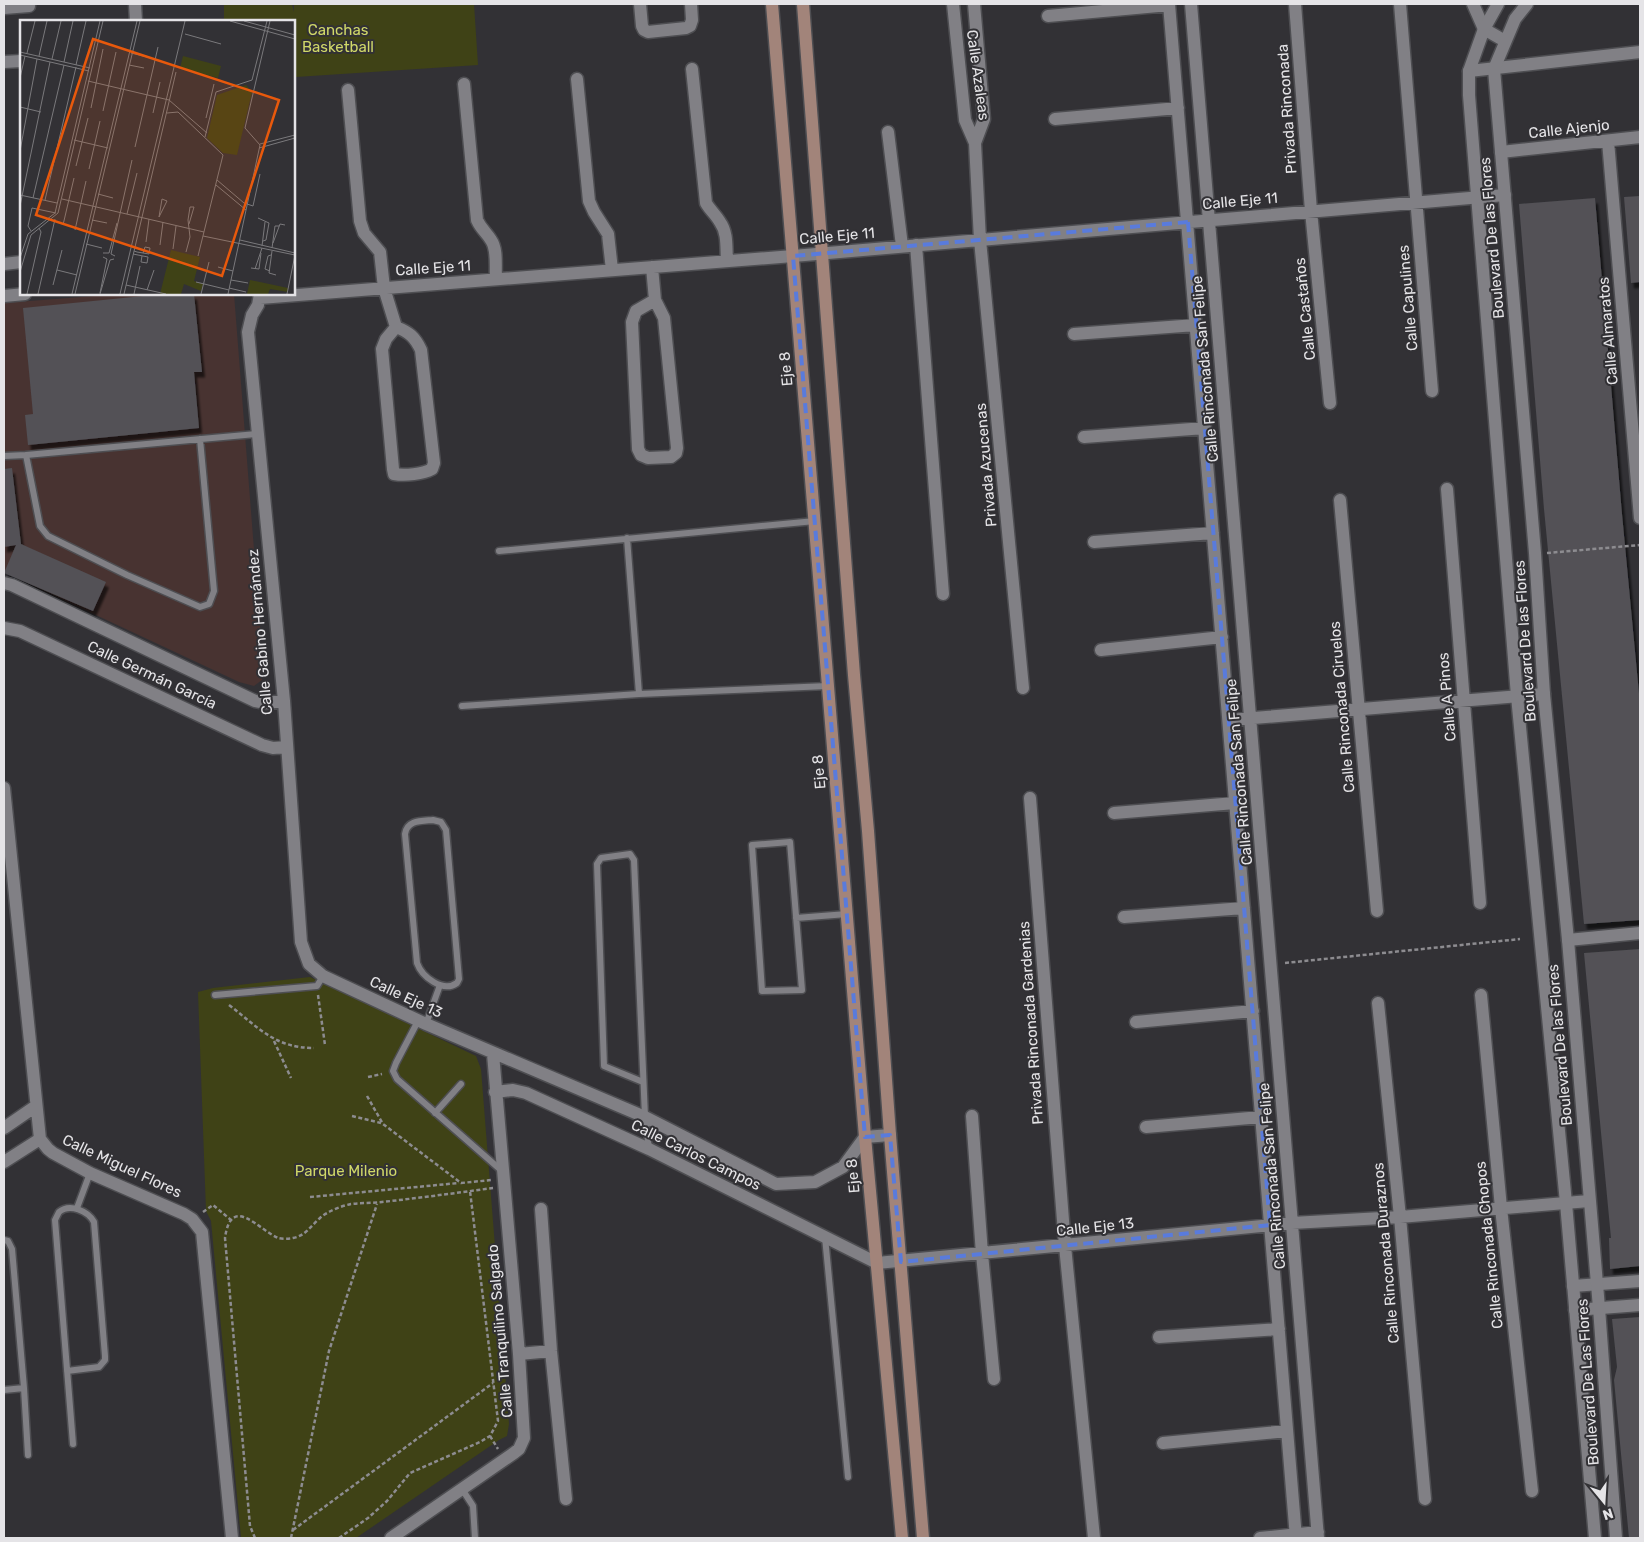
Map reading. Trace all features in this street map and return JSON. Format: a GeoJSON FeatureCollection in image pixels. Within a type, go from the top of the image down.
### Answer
{"type":"FeatureCollection","features":[{"type":"Feature","properties":{"kind":"main road","name":"Eje 8"},"geometry":{"type":"LineString","coordinates":[[772,4],[865,1137],[902,1538]]}},
{"type":"Feature","properties":{"kind":"main road"},"geometry":{"type":"LineString","coordinates":[[803,4],[923,1538]]}},
{"type":"Feature","properties":{"kind":"street"},"geometry":{"type":"LineString","coordinates":[[135,4],[136,20]]}},
{"type":"Feature","properties":{"kind":"street"},"geometry":{"type":"LineString","coordinates":[[640,4],[642,26],[648,32],[690,26],[692,20],[690,4]]}},
{"type":"Feature","properties":{"kind":"street","name":"Calle Azaleas"},"geometry":{"type":"LineString","coordinates":[[953,4],[965,120],[975,143],[980,240]]}},
{"type":"Feature","properties":{"kind":"street"},"geometry":{"type":"LineString","coordinates":[[974,4],[984,119],[975,143]]}},
{"type":"Feature","properties":{"kind":"street","name":"Calle Rinconada San Felipe"},"geometry":{"type":"LineString","coordinates":[[1191,4],[1318,1535]]}},
{"type":"Feature","properties":{"kind":"street","name":"Privada Rinconada"},"geometry":{"type":"LineString","coordinates":[[1295,4],[1311,211]]}},
{"type":"Feature","properties":{"kind":"street"},"geometry":{"type":"LineString","coordinates":[[1400,4],[1416,202]]}},
{"type":"Feature","properties":{"kind":"street"},"geometry":{"type":"LineString","coordinates":[[1473,4],[1484,29],[1505,41]]}},
{"type":"Feature","properties":{"kind":"street","name":"Boulevard De las Flores"},"geometry":{"type":"LineString","coordinates":[[1498,4],[1484,29],[1468,71],[1517,696],[1573,1286]]}},
{"type":"Feature","properties":{"kind":"street","name":"Boulevard De las Flores"},"geometry":{"type":"LineString","coordinates":[[1527,4],[1515,19],[1494,68],[1535,554],[1544,694],[1568,940],[1597,1284]]}},
{"type":"Feature","properties":{"kind":"street"},"geometry":{"type":"LineString","coordinates":[[1048,16],[1169,5]]}},
{"type":"Feature","properties":{"kind":"street","name":"Calle Rinconada San Felipe"},"geometry":{"type":"LineString","coordinates":[[1169,5],[1296,1536]]}},
{"type":"Feature","properties":{"kind":"street"},"geometry":{"type":"LineString","coordinates":[[4,8],[30,6]]}},
{"type":"Feature","properties":{"kind":"street"},"geometry":{"type":"LineString","coordinates":[[1468,71],[1640,52]]}},
{"type":"Feature","properties":{"kind":"street"},"geometry":{"type":"LineString","coordinates":[[4,62],[20,61]]}},
{"type":"Feature","properties":{"kind":"street"},"geometry":{"type":"LineString","coordinates":[[692,69],[706,203],[725,231],[727,261]]}},
{"type":"Feature","properties":{"kind":"street"},"geometry":{"type":"LineString","coordinates":[[577,79],[589,201],[608,234],[612,270]]}},
{"type":"Feature","properties":{"kind":"street"},"geometry":{"type":"LineString","coordinates":[[464,84],[477,220],[481,230],[490,239],[494,248],[496,279]]}},
{"type":"Feature","properties":{"kind":"street"},"geometry":{"type":"LineString","coordinates":[[348,90],[360,221],[364,233],[380,252],[384,288],[396,326],[410,332],[421,350],[434,462],[432,469],[428,471],[401,475],[394,474],[393,469],[382,349],[386,339],[396,326]]}},
{"type":"Feature","properties":{"kind":"street"},"geometry":{"type":"LineString","coordinates":[[1055,119],[1178,108]]}},
{"type":"Feature","properties":{"kind":"street"},"geometry":{"type":"LineString","coordinates":[[888,132],[902,246]]}},
{"type":"Feature","properties":{"kind":"street","name":"Calle Ajenjo"},"geometry":{"type":"LineString","coordinates":[[1501,152],[1640,137]]}},
{"type":"Feature","properties":{"kind":"street","name":"Calle Almaratos"},"geometry":{"type":"LineString","coordinates":[[1608,141],[1640,518]]}},
{"type":"Feature","properties":{"kind":"street","name":"Calle Eje 11"},"geometry":{"type":"LineString","coordinates":[[295,294],[793,256],[1505,196]]}},
{"type":"Feature","properties":{"kind":"street","name":"Calle Capulines"},"geometry":{"type":"LineString","coordinates":[[1416,202],[1432,391]]}},
{"type":"Feature","properties":{"kind":"street","name":"Calle Castaños"},"geometry":{"type":"LineString","coordinates":[[1311,211],[1330,403]]}},
{"type":"Feature","properties":{"kind":"street","name":"Privada Azucenas"},"geometry":{"type":"LineString","coordinates":[[980,240],[1023,688]]}},
{"type":"Feature","properties":{"kind":"street"},"geometry":{"type":"LineString","coordinates":[[916,245],[943,594]]}},
{"type":"Feature","properties":{"kind":"street"},"geometry":{"type":"LineString","coordinates":[[4,264],[20,262]]}},
{"type":"Feature","properties":{"kind":"street"},"geometry":{"type":"LineString","coordinates":[[652,267],[655,300],[664,318],[677,448],[676,453],[671,457],[648,458],[641,456],[638,449],[632,322],[636,311],[655,300]]}},
{"type":"Feature","properties":{"kind":"street"},"geometry":{"type":"LineString","coordinates":[[4,296],[20,294]]}},
{"type":"Feature","properties":{"kind":"street","name":"Calle Eje 11"},"geometry":{"type":"LineString","coordinates":[[260,296],[276,295]]}},
{"type":"Feature","properties":{"kind":"street","name":"Calle Gabino Hernández"},"geometry":{"type":"LineString","coordinates":[[260,296],[258,306],[252,315],[248,332],[284,701],[301,942],[309,964]]}},
{"type":"Feature","properties":{"kind":"street"},"geometry":{"type":"LineString","coordinates":[[1074,334],[1196,325]]}},
{"type":"Feature","properties":{"kind":"street"},"geometry":{"type":"LineString","coordinates":[[1084,437],[1205,428]]}},
{"type":"Feature","properties":{"kind":"street","name":"Calle A Pinos"},"geometry":{"type":"LineString","coordinates":[[1447,489],[1480,903]]}},
{"type":"Feature","properties":{"kind":"street","name":"Calle Rinconada Ciruelos"},"geometry":{"type":"LineString","coordinates":[[1340,500],[1377,911]]}},
{"type":"Feature","properties":{"kind":"street"},"geometry":{"type":"LineString","coordinates":[[1094,542],[1213,533]]}},
{"type":"Feature","properties":{"kind":"street","name":"Calle Germán García"},"geometry":{"type":"LineString","coordinates":[[4,583],[12,585],[255,701],[266,703],[284,701]]}},
{"type":"Feature","properties":{"kind":"street","name":"Calle Germán García"},"geometry":{"type":"LineString","coordinates":[[4,628],[20,631],[262,745],[272,748],[287,747]]}},
{"type":"Feature","properties":{"kind":"street"},"geometry":{"type":"LineString","coordinates":[[1101,650],[1222,637]]}},
{"type":"Feature","properties":{"kind":"street"},"geometry":{"type":"LineString","coordinates":[[1229,720],[1544,694]]}},
{"type":"Feature","properties":{"kind":"street","name":"Calle Miguel Flores"},"geometry":{"type":"LineString","coordinates":[[4,788],[40,1139],[54,1153],[90,1172],[184,1214],[202,1232],[232,1538]]}},
{"type":"Feature","properties":{"kind":"street","name":"Privada Rinconada Gardenias"},"geometry":{"type":"LineString","coordinates":[[1030,798],[1065,1246],[1094,1538]]}},
{"type":"Feature","properties":{"kind":"street"},"geometry":{"type":"LineString","coordinates":[[1114,813],[1235,803]]}},
{"type":"Feature","properties":{"kind":"street"},"geometry":{"type":"LineString","coordinates":[[1124,917],[1244,908]]}},
{"type":"Feature","properties":{"kind":"street"},"geometry":{"type":"LineString","coordinates":[[1568,940],[1640,933]]}},
{"type":"Feature","properties":{"kind":"street","name":"Calle Eje 13"},"geometry":{"type":"LineString","coordinates":[[309,964],[320,981],[422,1022],[493,1054]]}},
{"type":"Feature","properties":{"kind":"street","name":"Calle Rinconada Chopos"},"geometry":{"type":"LineString","coordinates":[[1481,995],[1501,1208],[1532,1491]]}},
{"type":"Feature","properties":{"kind":"street","name":"Calle Rinconada Duraznos"},"geometry":{"type":"LineString","coordinates":[[1378,1003],[1400,1217],[1425,1499]]}},
{"type":"Feature","properties":{"kind":"street"},"geometry":{"type":"LineString","coordinates":[[1136,1022],[1253,1012]]}},
{"type":"Feature","properties":{"kind":"street","name":"Calle Carlos Campos"},"geometry":{"type":"LineString","coordinates":[[493,1054],[645,1117],[776,1184],[815,1182],[843,1167],[865,1137]]}},
{"type":"Feature","properties":{"kind":"street","name":"Calle Tranquilino Salgado"},"geometry":{"type":"LineString","coordinates":[[391,1538],[514,1453],[522,1444],[524,1432],[519,1354],[493,1054]]}},
{"type":"Feature","properties":{"kind":"street","name":"Calle Carlos Campos"},"geometry":{"type":"LineString","coordinates":[[495,1092],[513,1090],[526,1093],[649,1149],[877,1263]]}},
{"type":"Feature","properties":{"kind":"street"},"geometry":{"type":"LineString","coordinates":[[4,1128],[36,1106]]}},
{"type":"Feature","properties":{"kind":"street"},"geometry":{"type":"LineString","coordinates":[[972,1116],[982,1254],[994,1379]]}},
{"type":"Feature","properties":{"kind":"street"},"geometry":{"type":"LineString","coordinates":[[1146,1127],[1261,1117]]}},
{"type":"Feature","properties":{"kind":"street"},"geometry":{"type":"LineString","coordinates":[[865,1137],[890,1135]]}},
{"type":"Feature","properties":{"kind":"street"},"geometry":{"type":"LineString","coordinates":[[4,1162],[40,1139]]}},
{"type":"Feature","properties":{"kind":"street","name":"Calle Eje 13"},"geometry":{"type":"LineString","coordinates":[[877,1263],[1292,1223],[1400,1217],[1589,1201]]}},
{"type":"Feature","properties":{"kind":"street"},"geometry":{"type":"LineString","coordinates":[[541,1209],[551,1351],[566,1499]]}},
{"type":"Feature","properties":{"kind":"street"},"geometry":{"type":"LineString","coordinates":[[1573,1286],[1640,1281]]}},
{"type":"Feature","properties":{"kind":"street","name":"Boulevard De Las Flores"},"geometry":{"type":"LineString","coordinates":[[1597,1284],[1616,1538]]}},
{"type":"Feature","properties":{"kind":"street","name":"Boulevard De Las Flores"},"geometry":{"type":"LineString","coordinates":[[1573,1286],[1595,1538]]}},
{"type":"Feature","properties":{"kind":"street"},"geometry":{"type":"LineString","coordinates":[[1575,1310],[1640,1305]]}},
{"type":"Feature","properties":{"kind":"street"},"geometry":{"type":"LineString","coordinates":[[1159,1338],[1279,1329]]}},
{"type":"Feature","properties":{"kind":"street"},"geometry":{"type":"LineString","coordinates":[[519,1354],[551,1351]]}},
{"type":"Feature","properties":{"kind":"street"},"geometry":{"type":"LineString","coordinates":[[1163,1443],[1287,1430]]}},
{"type":"Feature","properties":{"kind":"street"},"geometry":{"type":"LineString","coordinates":[[1260,1538],[1318,1535]]}},
{"type":"Feature","properties":{"kind":"lane"},"geometry":{"type":"LineString","coordinates":[[4,456],[258,434]]}},
{"type":"Feature","properties":{"kind":"lane"},"geometry":{"type":"LineString","coordinates":[[26,455],[40,526],[48,536],[127,575],[200,607],[209,604],[214,591],[200,439]]}},
{"type":"Feature","properties":{"kind":"lane"},"geometry":{"type":"LineString","coordinates":[[499,551],[815,522]]}},
{"type":"Feature","properties":{"kind":"lane"},"geometry":{"type":"LineString","coordinates":[[627,538],[640,694]]}},
{"type":"Feature","properties":{"kind":"lane"},"geometry":{"type":"LineString","coordinates":[[462,706],[640,694],[828,686]]}},
{"type":"Feature","properties":{"kind":"lane"},"geometry":{"type":"LineString","coordinates":[[433,820],[442,822],[446,830],[459,979],[457,984],[453,986],[440,985],[433,982],[418,965],[406,834],[408,826],[412,823],[433,820]]}},
{"type":"Feature","properties":{"kind":"lane"},"geometry":{"type":"LineString","coordinates":[[790,842],[796,918],[802,990],[762,991],[752,845],[790,842]]}},
{"type":"Feature","properties":{"kind":"lane"},"geometry":{"type":"LineString","coordinates":[[643,1082],[604,1066],[597,864],[601,858],[630,854],[634,860],[643,1082],[649,1149]]}},
{"type":"Feature","properties":{"kind":"lane"},"geometry":{"type":"LineString","coordinates":[[796,918],[847,914]]}},
{"type":"Feature","properties":{"kind":"lane"},"geometry":{"type":"LineString","coordinates":[[215,995],[320,981]]}},
{"type":"Feature","properties":{"kind":"lane"},"geometry":{"type":"LineString","coordinates":[[440,985],[422,1022],[396,1062],[394,1071],[397,1079],[435,1112],[503,1179]]}},
{"type":"Feature","properties":{"kind":"lane"},"geometry":{"type":"LineString","coordinates":[[435,1112],[462,1084]]}},
{"type":"Feature","properties":{"kind":"lane"},"geometry":{"type":"LineString","coordinates":[[77,1208],[90,1172]]}},
{"type":"Feature","properties":{"kind":"lane"},"geometry":{"type":"LineString","coordinates":[[67,1370],[99,1367],[105,1356],[95,1225],[92,1218],[77,1208],[63,1209],[55,1220],[67,1370],[74,1444]]}},
{"type":"Feature","properties":{"kind":"lane"},"geometry":{"type":"LineString","coordinates":[[825,1237],[848,1478]]}},
{"type":"Feature","properties":{"kind":"lane"},"geometry":{"type":"LineString","coordinates":[[4,1240],[11,1245],[12,1249],[28,1455]]}},
{"type":"Feature","properties":{"kind":"lane"},"geometry":{"type":"LineString","coordinates":[[4,1390],[24,1388]]}},
{"type":"Feature","properties":{"kind":"lane"},"geometry":{"type":"LineString","coordinates":[[462,1490],[473,1506],[475,1538]]}},
{"type":"Feature","properties":{"kind":"path"},"geometry":{"type":"LineString","coordinates":[[1535,554],[1640,545]]}},
{"type":"Feature","properties":{"kind":"path"},"geometry":{"type":"LineString","coordinates":[[1271,965],[1520,939]]}},
{"type":"Feature","properties":{"kind":"path"},"geometry":{"type":"LineString","coordinates":[[320,981],[325,1045]]}},
{"type":"Feature","properties":{"kind":"path"},"geometry":{"type":"LineString","coordinates":[[215,995],[273,1039],[297,1048],[314,1048]]}},
{"type":"Feature","properties":{"kind":"path"},"geometry":{"type":"LineString","coordinates":[[273,1039],[291,1078]]}},
{"type":"Feature","properties":{"kind":"path"},"geometry":{"type":"LineString","coordinates":[[368,1077],[394,1071]]}},
{"type":"Feature","properties":{"kind":"path"},"geometry":{"type":"LineString","coordinates":[[367,1096],[383,1124]]}},
{"type":"Feature","properties":{"kind":"path"},"geometry":{"type":"LineString","coordinates":[[352,1116],[383,1124],[461,1182]]}},
{"type":"Feature","properties":{"kind":"path"},"geometry":{"type":"LineString","coordinates":[[310,1197],[503,1179]]}},
{"type":"Feature","properties":{"kind":"path"},"geometry":{"type":"LineString","coordinates":[[255,1538],[250,1526],[225,1238],[226,1228],[231,1220],[238,1216],[246,1217],[279,1239],[293,1238],[308,1232],[320,1218],[330,1212],[351,1204],[377,1203],[470,1191],[503,1179]]}},
{"type":"Feature","properties":{"kind":"path"},"geometry":{"type":"LineString","coordinates":[[338,1538],[368,1518],[387,1501],[410,1473],[480,1442],[490,1436],[498,1421],[470,1191]]}},
{"type":"Feature","properties":{"kind":"path"},"geometry":{"type":"LineString","coordinates":[[290,1538],[330,1351],[377,1203]]}},
{"type":"Feature","properties":{"kind":"path"},"geometry":{"type":"LineString","coordinates":[[213,1205],[231,1220]]}},
{"type":"Feature","properties":{"kind":"path"},"geometry":{"type":"LineString","coordinates":[[293,1530],[493,1383]]}},
{"type":"Feature","properties":{"kind":"highlighted area"},"geometry":{"type":"Polygon","coordinates":[[[1188,222],[1270,1225],[901,1262],[890,1135],[865,1137],[793,256],[1188,222]]]}},
{"type":"Feature","properties":{"kind":"shaded area"},"geometry":{"type":"Polygon","coordinates":[[[107,295],[234,295],[262,652],[262,680],[254,686],[239,682],[4,572],[4,303],[107,295]]]}},
{"type":"Feature","properties":{"kind":"green space","name":"Canchas Basketball"},"geometry":{"type":"Polygon","coordinates":[[[224,4],[292,4],[294,12],[294,4],[474,4],[478,65],[296,77],[295,87],[295,20],[224,20],[224,4]]]}},
{"type":"Feature","properties":{"kind":"green space","name":"Parque Milenio"},"geometry":{"type":"Polygon","coordinates":[[[310,977],[476,1056],[481,1069],[509,1424],[507,1436],[356,1538],[241,1538],[211,1221],[206,1211],[198,992],[213,988],[310,977]]]}},
{"type":"Feature","properties":{"kind":"building"},"geometry":{"type":"Polygon","coordinates":[[[1640,196],[1640,282],[1631,283],[1624,197],[1640,196]]]}},
{"type":"Feature","properties":{"kind":"building"},"geometry":{"type":"Polygon","coordinates":[[[1595,198],[1640,704],[1640,920],[1584,924],[1544,509],[1519,204],[1595,198]]]}},
{"type":"Feature","properties":{"kind":"building"},"geometry":{"type":"Polygon","coordinates":[[[153,295],[194,295],[202,372],[194,372],[199,428],[28,445],[25,415],[33,414],[23,308],[153,295]]]}},
{"type":"Feature","properties":{"kind":"building"},"geometry":{"type":"Polygon","coordinates":[[[12,468],[21,544],[106,582],[93,611],[4,573],[16,545],[4,547],[4,469],[12,468]]]}},
{"type":"Feature","properties":{"kind":"building"},"geometry":{"type":"Polygon","coordinates":[[[1640,949],[1640,1266],[1610,1269],[1609,1238],[1611,1238],[1584,953],[1640,949]]]}},
{"type":"Feature","properties":{"kind":"building"},"geometry":{"type":"Polygon","coordinates":[[[1640,1317],[1640,1538],[1629,1538],[1614,1380],[1617,1367],[1612,1319],[1640,1317]]]}}]}
